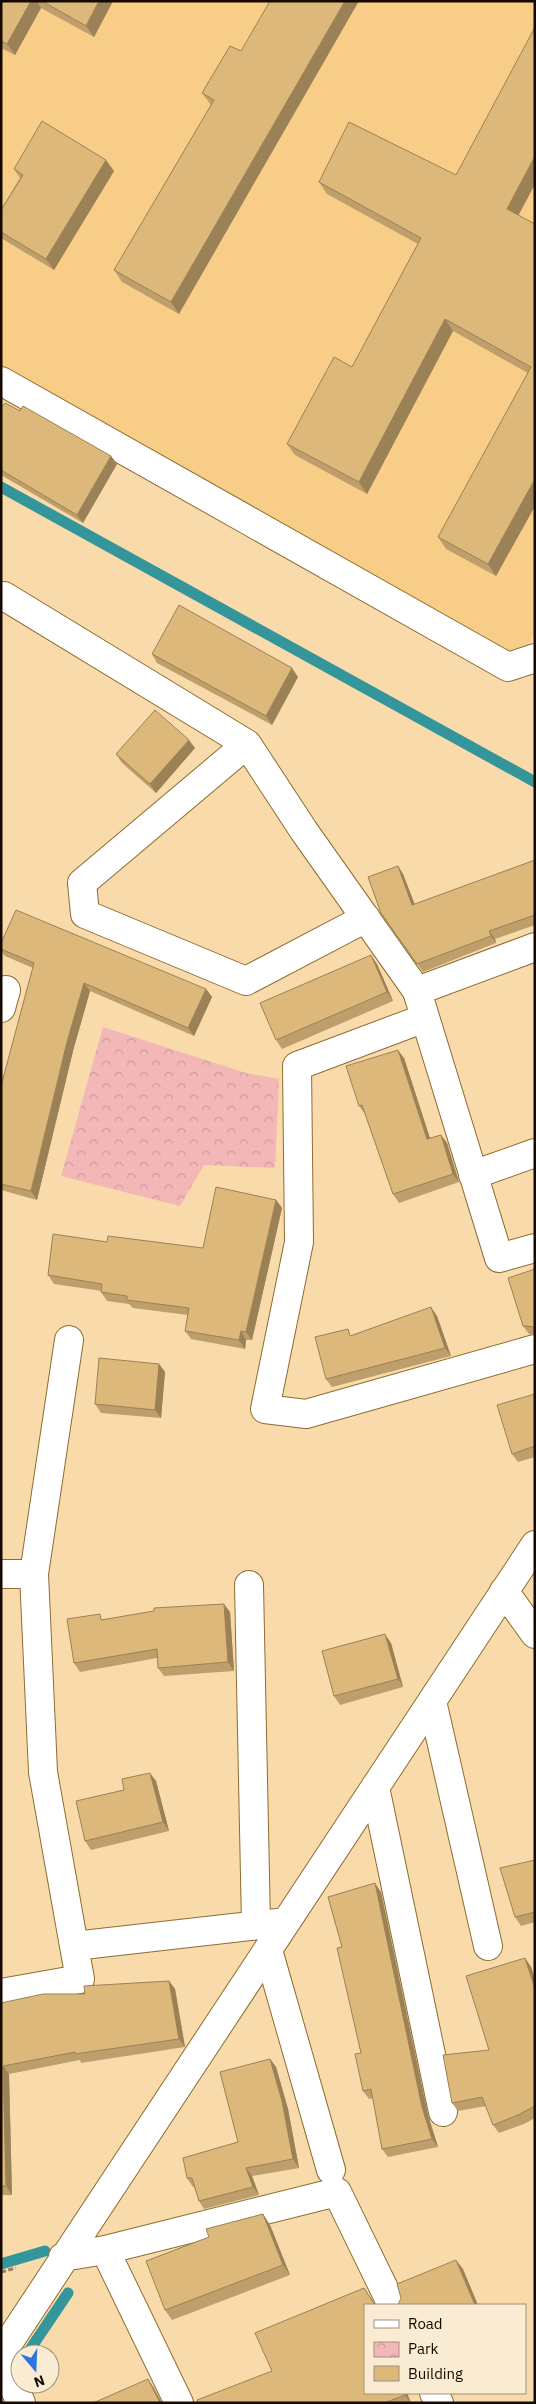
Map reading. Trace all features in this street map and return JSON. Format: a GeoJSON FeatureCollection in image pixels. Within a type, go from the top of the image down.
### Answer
{"type":"FeatureCollection","features":[{"type":"Feature","properties":{"kind":"street"},"geometry":{"type":"LineString","coordinates":[[1,381],[508,668],[535,658]]}},
{"type":"Feature","properties":{"kind":"street"},"geometry":{"type":"LineString","coordinates":[[4,596],[246,744],[304,831],[417,991],[499,1258],[535,1248]]}},
{"type":"Feature","properties":{"kind":"street"},"geometry":{"type":"LineString","coordinates":[[246,744],[82,883],[85,914],[246,981],[366,918]]}},
{"type":"Feature","properties":{"kind":"street"},"geometry":{"type":"LineString","coordinates":[[417,991],[535,947]]}},
{"type":"Feature","properties":{"kind":"street"},"geometry":{"type":"LineString","coordinates":[[425,1018],[297,1066],[299,1242],[265,1409],[306,1414],[535,1350]]}},
{"type":"Feature","properties":{"kind":"street"},"geometry":{"type":"LineString","coordinates":[[473,1174],[535,1153]]}},
{"type":"Feature","properties":{"kind":"street"},"geometry":{"type":"LineString","coordinates":[[1,1993],[80,1979],[44,1772],[34,1574],[69,1340]]}},
{"type":"Feature","properties":{"kind":"street"},"geometry":{"type":"LineString","coordinates":[[1,2354],[535,1545]]}},
{"type":"Feature","properties":{"kind":"street"},"geometry":{"type":"LineString","coordinates":[[1,1574],[34,1574]]}},
{"type":"Feature","properties":{"kind":"street"},"geometry":{"type":"LineString","coordinates":[[249,1584],[256,1925]]}},
{"type":"Feature","properties":{"kind":"street"},"geometry":{"type":"LineString","coordinates":[[504,1591],[535,1634]]}},
{"type":"Feature","properties":{"kind":"street"},"geometry":{"type":"LineString","coordinates":[[432,1701],[488,1946]]}},
{"type":"Feature","properties":{"kind":"street"},"geometry":{"type":"LineString","coordinates":[[375,1787],[443,2112]]}},
{"type":"Feature","properties":{"kind":"street"},"geometry":{"type":"LineString","coordinates":[[74,1946],[286,1922]]}},
{"type":"Feature","properties":{"kind":"street"},"geometry":{"type":"LineString","coordinates":[[268,1950],[331,2170]]}},
{"type":"Feature","properties":{"kind":"street"},"geometry":{"type":"LineString","coordinates":[[64,2257],[105,2250],[337,2192],[392,2304]]}},
{"type":"Feature","properties":{"kind":"street"},"geometry":{"type":"LineString","coordinates":[[105,2250],[180,2403]]}},
{"type":"Feature","properties":{"kind":"street"},"geometry":{"type":"LineString","coordinates":[[1,2359],[21,2403]]}},
{"type":"Feature","properties":{"kind":"shaded area"},"geometry":{"type":"Polygon","coordinates":[[[1,1],[535,1],[535,633],[526,648],[507,654],[1,367],[1,1]]]}},
{"type":"Feature","properties":{"kind":"green space"},"geometry":{"type":"Polygon","coordinates":[[[103,1027],[246,1073],[279,1079],[275,1168],[204,1165],[180,1206],[61,1176],[103,1027]]]}},
{"type":"Feature","properties":{"kind":"building"},"geometry":{"type":"Polygon","coordinates":[[[1,1],[31,1],[7,44],[1,41],[1,1]]]}},
{"type":"Feature","properties":{"kind":"building"},"geometry":{"type":"Polygon","coordinates":[[[42,1],[99,1],[86,26],[42,1]]]}},
{"type":"Feature","properties":{"kind":"building"},"geometry":{"type":"Polygon","coordinates":[[[270,1],[345,1],[171,302],[114,270],[214,100],[202,93],[230,46],[241,51],[270,1]]]}},
{"type":"Feature","properties":{"kind":"building"},"geometry":{"type":"Polygon","coordinates":[[[535,27],[535,156],[507,209],[535,224],[535,479],[488,564],[438,537],[531,367],[445,319],[359,482],[287,444],[334,357],[352,367],[421,238],[319,182],[349,122],[456,175],[535,27]]]}},
{"type":"Feature","properties":{"kind":"building"},"geometry":{"type":"Polygon","coordinates":[[[42,121],[106,160],[46,259],[1,232],[1,210],[23,175],[14,169],[42,121]]]}},
{"type":"Feature","properties":{"kind":"building"},"geometry":{"type":"Polygon","coordinates":[[[5,403],[20,411],[23,406],[111,456],[77,515],[1,470],[1,408],[5,403]]]}},
{"type":"Feature","properties":{"kind":"building"},"geometry":{"type":"Polygon","coordinates":[[[179,605],[292,668],[266,716],[152,654],[179,605]]]}},
{"type":"Feature","properties":{"kind":"building"},"geometry":{"type":"Polygon","coordinates":[[[155,710],[189,740],[150,784],[116,754],[155,710]]]}},
{"type":"Feature","properties":{"kind":"building"},"geometry":{"type":"Polygon","coordinates":[[[535,860],[535,915],[489,931],[491,936],[417,964],[381,913],[368,877],[398,866],[412,905],[535,860]]]}},
{"type":"Feature","properties":{"kind":"building"},"geometry":{"type":"Polygon","coordinates":[[[16,910],[206,989],[188,1028],[84,983],[67,1042],[31,1191],[1,1184],[1,1086],[34,963],[1,949],[1,943],[16,910]]]}},
{"type":"Feature","properties":{"kind":"building"},"geometry":{"type":"Polygon","coordinates":[[[371,955],[387,992],[276,1040],[260,1003],[371,955]]]}},
{"type":"Feature","properties":{"kind":"building"},"geometry":{"type":"Polygon","coordinates":[[[398,1050],[427,1139],[441,1135],[453,1174],[393,1194],[362,1105],[359,1106],[346,1066],[398,1050]]]}},
{"type":"Feature","properties":{"kind":"building"},"geometry":{"type":"Polygon","coordinates":[[[216,1187],[276,1200],[246,1332],[241,1331],[239,1340],[185,1331],[189,1308],[127,1300],[127,1296],[101,1292],[102,1284],[48,1275],[53,1234],[107,1242],[108,1236],[203,1248],[216,1187]]]}},
{"type":"Feature","properties":{"kind":"building"},"geometry":{"type":"Polygon","coordinates":[[[535,1269],[535,1327],[523,1326],[508,1278],[535,1269]]]}},
{"type":"Feature","properties":{"kind":"building"},"geometry":{"type":"Polygon","coordinates":[[[431,1307],[445,1348],[326,1379],[315,1337],[348,1329],[350,1336],[431,1307]]]}},
{"type":"Feature","properties":{"kind":"building"},"geometry":{"type":"Polygon","coordinates":[[[99,1358],[159,1364],[155,1410],[95,1404],[99,1358]]]}},
{"type":"Feature","properties":{"kind":"building"},"geometry":{"type":"Polygon","coordinates":[[[535,1394],[535,1446],[512,1454],[497,1405],[535,1394]]]}},
{"type":"Feature","properties":{"kind":"building"},"geometry":{"type":"Polygon","coordinates":[[[224,1604],[228,1662],[158,1668],[157,1649],[74,1663],[67,1619],[100,1614],[101,1620],[154,1611],[154,1608],[224,1604]]]}},
{"type":"Feature","properties":{"kind":"building"},"geometry":{"type":"Polygon","coordinates":[[[385,1634],[398,1679],[334,1696],[322,1651],[385,1634]]]}},
{"type":"Feature","properties":{"kind":"building"},"geometry":{"type":"Polygon","coordinates":[[[150,1773],[163,1822],[85,1841],[76,1801],[124,1790],[122,1779],[150,1773]]]}},
{"type":"Feature","properties":{"kind":"building"},"geometry":{"type":"Polygon","coordinates":[[[535,1860],[535,1912],[515,1917],[500,1868],[535,1860]]]}},
{"type":"Feature","properties":{"kind":"building"},"geometry":{"type":"Polygon","coordinates":[[[375,1883],[422,2107],[432,2139],[382,2149],[371,2089],[363,2091],[355,2054],[361,2053],[337,1948],[342,1947],[328,1897],[375,1883]]]}},
{"type":"Feature","properties":{"kind":"building"},"geometry":{"type":"Polygon","coordinates":[[[525,1958],[535,1989],[535,2106],[493,2125],[482,2097],[452,2103],[443,2055],[489,2050],[466,1976],[525,1958]]]}},
{"type":"Feature","properties":{"kind":"building"},"geometry":{"type":"Polygon","coordinates":[[[169,1981],[179,2039],[75,2054],[75,2052],[3,2066],[6,2186],[1,2186],[1,2003],[43,1994],[85,1994],[84,1986],[169,1981]]]}},
{"type":"Feature","properties":{"kind":"building"},"geometry":{"type":"Polygon","coordinates":[[[270,2059],[282,2101],[293,2159],[246,2168],[253,2187],[199,2201],[192,2178],[187,2178],[183,2158],[238,2142],[220,2072],[270,2059]]]}},
{"type":"Feature","properties":{"kind":"building"},"geometry":{"type":"Polygon","coordinates":[[[263,2214],[283,2265],[165,2310],[146,2261],[209,2237],[206,2229],[263,2214]]]}},
{"type":"Feature","properties":{"kind":"building"},"geometry":{"type":"Polygon","coordinates":[[[456,2260],[475,2304],[398,2304],[401,2298],[397,2284],[456,2260]]]}},
{"type":"Feature","properties":{"kind":"building"},"geometry":{"type":"Polygon","coordinates":[[[364,2288],[374,2304],[364,2304],[364,2394],[405,2395],[384,2403],[198,2403],[197,2400],[272,2371],[255,2333],[364,2288]]]}},
{"type":"Feature","properties":{"kind":"building"},"geometry":{"type":"Polygon","coordinates":[[[148,2379],[161,2403],[93,2403],[148,2379]]]}},
{"type":"Feature","properties":{"kind":"waterway"},"geometry":{"type":"LineString","coordinates":[[1,487],[535,782]]}},
{"type":"Feature","properties":{"kind":"waterway"},"geometry":{"type":"LineString","coordinates":[[1,2264],[45,2251]]}},
{"type":"Feature","properties":{"kind":"waterway"},"geometry":{"type":"LineString","coordinates":[[34,2344],[68,2293]]}}]}
